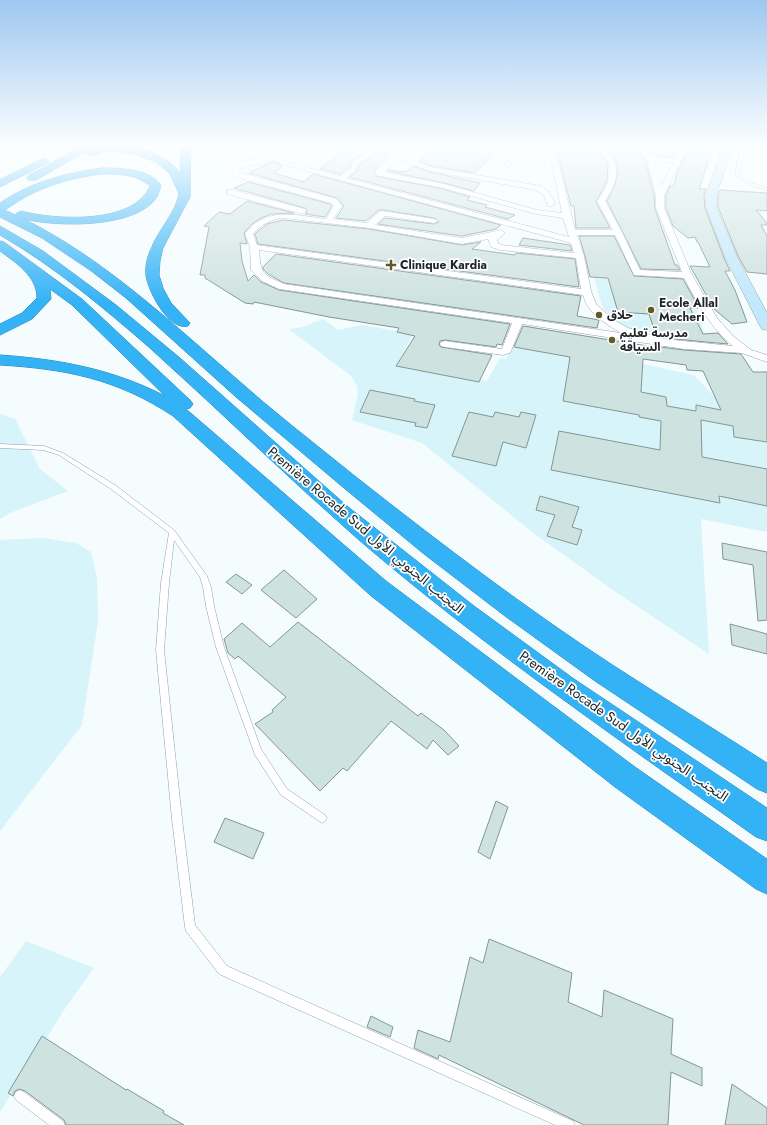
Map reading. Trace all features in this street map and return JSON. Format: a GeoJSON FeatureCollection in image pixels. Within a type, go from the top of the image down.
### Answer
{"type":"FeatureCollection","features":[{"type":"Feature","properties":{"kind":"highway"},"geometry":{"type":"LineString","coordinates":[[2,198],[0,210],[56,222],[85,221],[110,217],[132,210],[151,198]]}},
{"type":"Feature","properties":{"kind":"highway"},"geometry":{"type":"LineString","coordinates":[[183,198],[154,252],[153,281],[164,303],[190,330],[242,393]]}},
{"type":"Feature","properties":{"kind":"highway","name":"Première Rocade Sud التجنب الجنوبي الأول"},"geometry":{"type":"LineString","coordinates":[[0,210],[46,235],[95,266],[132,295],[242,393],[432,548],[513,609],[604,673],[767,779]]}},
{"type":"Feature","properties":{"kind":"highway","name":"Première Rocade Sud التجنب الجنوبي الأول"},"geometry":{"type":"LineString","coordinates":[[0,230],[60,267],[96,295],[178,364],[318,492],[461,611],[566,688],[767,826]]}},
{"type":"Feature","properties":{"kind":"highway"},"geometry":{"type":"LineString","coordinates":[[0,245],[62,290],[107,330],[292,512]]}},
{"type":"Feature","properties":{"kind":"highway"},"geometry":{"type":"LineString","coordinates":[[0,330],[27,316],[44,299],[44,290],[30,268]]}},
{"type":"Feature","properties":{"kind":"highway"},"geometry":{"type":"LineString","coordinates":[[0,360],[25,361],[81,370],[121,382],[163,401],[179,412],[378,588],[625,777],[767,878]]}},
{"type":"Feature","properties":{"kind":"main road"},"geometry":{"type":"LineString","coordinates":[[711,198],[711,207],[731,257],[767,326]]}},
{"type":"Feature","properties":{"kind":"street"},"geometry":{"type":"LineString","coordinates":[[249,198],[329,220]]}},
{"type":"Feature","properties":{"kind":"street"},"geometry":{"type":"LineString","coordinates":[[321,198],[334,201],[338,206],[329,220]]}},
{"type":"Feature","properties":{"kind":"street"},"geometry":{"type":"LineString","coordinates":[[412,198],[514,224],[573,237],[618,232]]}},
{"type":"Feature","properties":{"kind":"street"},"geometry":{"type":"LineString","coordinates":[[485,198],[536,212],[566,216]]}},
{"type":"Feature","properties":{"kind":"street"},"geometry":{"type":"LineString","coordinates":[[549,198],[547,203],[564,206]]}},
{"type":"Feature","properties":{"kind":"street"},"geometry":{"type":"LineString","coordinates":[[562,198],[566,216],[580,256],[593,308],[608,322],[626,331],[658,341]]}},
{"type":"Feature","properties":{"kind":"street"},"geometry":{"type":"LineString","coordinates":[[604,198],[601,201],[618,232],[637,273],[688,275]]}},
{"type":"Feature","properties":{"kind":"street"},"geometry":{"type":"LineString","coordinates":[[660,198],[660,208],[688,275],[706,310],[721,329],[743,350]]}},
{"type":"Feature","properties":{"kind":"street"},"geometry":{"type":"LineString","coordinates":[[369,226],[383,213],[434,221]]}},
{"type":"Feature","properties":{"kind":"street"},"geometry":{"type":"LineString","coordinates":[[498,234],[483,236],[476,240],[462,241],[329,220],[283,216],[270,218],[256,224],[249,234],[254,247],[256,270],[265,279],[282,287],[699,348],[743,350],[767,359]]}},
{"type":"Feature","properties":{"kind":"street"},"geometry":{"type":"LineString","coordinates":[[514,224],[498,234],[492,239],[492,242],[500,247],[580,256]]}},
{"type":"Feature","properties":{"kind":"street"},"geometry":{"type":"LineString","coordinates":[[254,247],[430,272],[588,292]]}},
{"type":"Feature","properties":{"kind":"street"},"geometry":{"type":"LineString","coordinates":[[446,344],[504,352],[506,351],[518,321]]}},
{"type":"Feature","properties":{"kind":"lane"},"geometry":{"type":"LineString","coordinates":[[0,446],[44,448],[62,454],[113,487],[172,532],[203,576],[207,587],[220,647],[258,752],[284,792],[322,818]]}},
{"type":"Feature","properties":{"kind":"lane"},"geometry":{"type":"LineString","coordinates":[[172,532],[165,583],[160,650],[190,927],[223,970],[569,1125]]}},
{"type":"Feature","properties":{"kind":"lane"},"geometry":{"type":"LineString","coordinates":[[20,1096],[59,1125]]}},
{"type":"Feature","properties":{"kind":"shaded area","name":"Ecole Allal Mecheri"},"geometry":{"type":"Polygon","coordinates":[[[594,278],[683,279],[700,318],[704,334],[656,334],[627,328],[608,315],[602,305],[594,278]]]}},
{"type":"Feature","properties":{"kind":"shaded area"},"geometry":{"type":"Polygon","coordinates":[[[323,319],[338,330],[362,325],[413,334],[397,364],[487,381],[500,358],[506,359],[513,340],[578,350],[694,375],[714,396],[767,404],[767,532],[701,519],[709,654],[610,588],[536,535],[422,443],[352,420],[358,394],[357,386],[351,376],[289,329],[303,327],[323,319]]]}},
{"type":"Feature","properties":{"kind":"shaded area"},"geometry":{"type":"Polygon","coordinates":[[[0,414],[15,419],[40,469],[68,491],[10,513],[0,519],[0,414]]]}},
{"type":"Feature","properties":{"kind":"shaded area"},"geometry":{"type":"Polygon","coordinates":[[[43,538],[76,543],[91,552],[97,578],[98,622],[82,725],[0,831],[0,540],[43,538]]]}},
{"type":"Feature","properties":{"kind":"shaded area"},"geometry":{"type":"Polygon","coordinates":[[[26,941],[94,968],[64,1010],[0,1112],[0,977],[26,941]]]}},
{"type":"Feature","properties":{"kind":"building"},"geometry":{"type":"Polygon","coordinates":[[[268,198],[306,198],[330,204],[332,206],[325,217],[305,214],[307,212],[305,208],[268,198]]]}},
{"type":"Feature","properties":{"kind":"building"},"geometry":{"type":"Polygon","coordinates":[[[335,198],[400,198],[501,225],[496,229],[462,236],[378,224],[385,218],[434,224],[439,222],[434,218],[383,210],[379,210],[366,221],[336,218],[344,206],[335,198]]]}},
{"type":"Feature","properties":{"kind":"building"},"geometry":{"type":"Polygon","coordinates":[[[427,198],[470,198],[467,200],[487,205],[485,207],[515,215],[508,219],[427,198]]]}},
{"type":"Feature","properties":{"kind":"building"},"geometry":{"type":"Polygon","coordinates":[[[569,198],[598,198],[596,202],[610,228],[576,228],[574,206],[571,206],[569,198]]]}},
{"type":"Feature","properties":{"kind":"building"},"geometry":{"type":"Polygon","coordinates":[[[609,198],[654,198],[655,209],[675,265],[677,265],[680,270],[641,269],[607,201],[609,198]]]}},
{"type":"Feature","properties":{"kind":"building"},"geometry":{"type":"Polygon","coordinates":[[[666,198],[704,198],[705,208],[730,271],[725,271],[735,290],[747,322],[732,324],[714,309],[690,266],[710,267],[695,237],[688,238],[673,226],[666,208],[666,198]]]}},
{"type":"Feature","properties":{"kind":"building"},"geometry":{"type":"Polygon","coordinates":[[[718,198],[767,198],[767,211],[756,210],[767,223],[767,225],[761,225],[767,236],[767,274],[747,272],[738,256],[718,207],[718,198]]]}},
{"type":"Feature","properties":{"kind":"building"},"geometry":{"type":"Polygon","coordinates":[[[247,201],[294,213],[271,214],[261,218],[252,224],[244,233],[247,244],[240,243],[242,261],[248,281],[254,275],[261,282],[279,290],[510,324],[502,345],[497,344],[496,347],[445,340],[440,341],[439,345],[441,347],[492,355],[479,382],[396,366],[415,336],[397,332],[399,328],[329,317],[254,302],[253,304],[245,303],[205,278],[205,275],[200,275],[209,227],[204,226],[219,212],[230,214],[247,201]]]}},
{"type":"Feature","properties":{"kind":"building"},"geometry":{"type":"Polygon","coordinates":[[[283,220],[369,229],[462,245],[481,242],[472,249],[515,255],[516,253],[575,259],[579,287],[258,244],[255,234],[257,232],[267,224],[283,220]]]}},
{"type":"Feature","properties":{"kind":"building","name":"Ecole Allal Mecheri"},"geometry":{"type":"Polygon","coordinates":[[[579,236],[614,236],[634,276],[683,279],[699,308],[690,308],[703,334],[718,333],[728,344],[664,338],[656,335],[649,314],[618,312],[608,278],[590,277],[579,236]]]}},
{"type":"Feature","properties":{"kind":"building"},"geometry":{"type":"Polygon","coordinates":[[[523,238],[570,245],[572,251],[519,245],[523,238]]]}},
{"type":"Feature","properties":{"kind":"building"},"geometry":{"type":"Polygon","coordinates":[[[276,254],[581,296],[577,316],[599,320],[597,328],[284,283],[268,274],[263,269],[263,267],[276,254]]]}},
{"type":"Feature","properties":{"kind":"building"},"geometry":{"type":"Polygon","coordinates":[[[523,326],[660,348],[741,354],[753,372],[767,372],[767,442],[734,437],[733,426],[701,420],[702,457],[767,469],[767,506],[719,496],[720,503],[551,470],[559,431],[660,450],[661,421],[639,417],[639,415],[563,401],[570,357],[514,347],[523,326]],[[643,359],[641,392],[666,397],[667,406],[696,411],[696,405],[721,410],[703,371],[687,370],[686,365],[643,359]]]}},
{"type":"Feature","properties":{"kind":"building"},"geometry":{"type":"Polygon","coordinates":[[[370,390],[415,399],[414,401],[435,405],[427,428],[415,426],[416,423],[360,412],[370,390]]]}},
{"type":"Feature","properties":{"kind":"building"},"geometry":{"type":"Polygon","coordinates":[[[469,412],[493,417],[495,412],[519,417],[521,412],[536,415],[526,448],[503,442],[496,466],[452,456],[469,412]]]}},
{"type":"Feature","properties":{"kind":"building"},"geometry":{"type":"Polygon","coordinates":[[[540,496],[579,507],[572,527],[582,530],[577,545],[547,536],[555,515],[536,510],[540,496]]]}},
{"type":"Feature","properties":{"kind":"building"},"geometry":{"type":"Polygon","coordinates":[[[722,543],[767,552],[767,620],[758,621],[753,565],[723,559],[722,543]]]}},
{"type":"Feature","properties":{"kind":"building"},"geometry":{"type":"Polygon","coordinates":[[[284,570],[317,599],[296,618],[261,590],[284,570]]]}},
{"type":"Feature","properties":{"kind":"building"},"geometry":{"type":"Polygon","coordinates":[[[236,574],[252,585],[242,594],[226,582],[236,574]]]}},
{"type":"Feature","properties":{"kind":"building"},"geometry":{"type":"Polygon","coordinates":[[[298,622],[418,716],[421,713],[444,730],[459,746],[448,755],[433,740],[427,749],[391,721],[347,771],[343,768],[320,791],[255,724],[273,712],[272,710],[286,697],[238,656],[235,659],[228,653],[224,639],[242,623],[270,647],[298,622]]]}},
{"type":"Feature","properties":{"kind":"building"},"geometry":{"type":"Polygon","coordinates":[[[730,624],[767,634],[767,654],[732,645],[730,624]]]}},
{"type":"Feature","properties":{"kind":"building"},"geometry":{"type":"Polygon","coordinates":[[[496,801],[508,807],[490,859],[478,852],[496,801]]]}},
{"type":"Feature","properties":{"kind":"building"},"geometry":{"type":"Polygon","coordinates":[[[225,818],[264,833],[253,859],[214,842],[225,818]]]}},
{"type":"Feature","properties":{"kind":"building"},"geometry":{"type":"Polygon","coordinates":[[[489,939],[572,973],[568,1002],[602,1017],[604,990],[673,1019],[671,1054],[702,1068],[702,1086],[671,1072],[668,1125],[584,1125],[439,1055],[438,1059],[414,1048],[418,1030],[450,1042],[470,957],[483,963],[489,939]]]}},
{"type":"Feature","properties":{"kind":"building"},"geometry":{"type":"Polygon","coordinates":[[[371,1016],[393,1027],[390,1037],[367,1027],[371,1016]]]}},
{"type":"Feature","properties":{"kind":"building"},"geometry":{"type":"Polygon","coordinates":[[[42,1036],[126,1090],[127,1089],[164,1111],[163,1113],[184,1125],[66,1125],[64,1120],[25,1091],[19,1089],[15,1091],[13,1096],[8,1093],[42,1036]]]}},
{"type":"Feature","properties":{"kind":"building"},"geometry":{"type":"Polygon","coordinates":[[[732,1084],[767,1108],[767,1125],[725,1125],[732,1084]]]}},
{"type":"Feature","properties":{"kind":"place","name":"Clinique Kardia"},"geometry":{"type":"Point","coordinates":[391,265]}},
{"type":"Feature","properties":{"kind":"place","name":"Ecole Allal Mecheri"},"geometry":{"type":"Point","coordinates":[651,310]}},
{"type":"Feature","properties":{"kind":"place","name":"حلاق"},"geometry":{"type":"Point","coordinates":[599,315]}},
{"type":"Feature","properties":{"kind":"place","name":"مدرسة تعليم السياقة"},"geometry":{"type":"Point","coordinates":[612,340]}}]}
